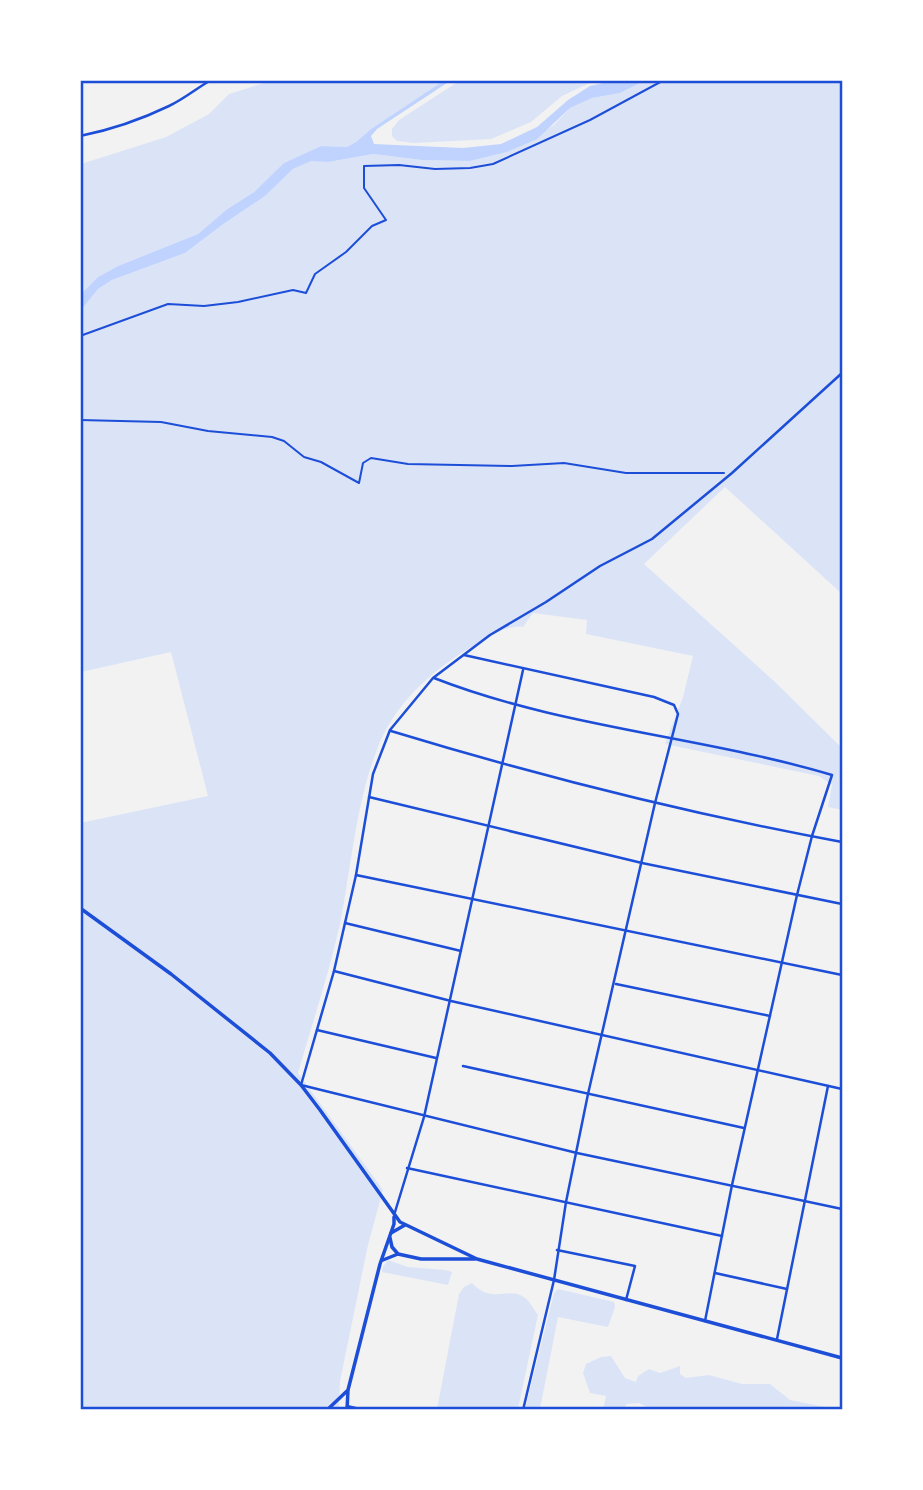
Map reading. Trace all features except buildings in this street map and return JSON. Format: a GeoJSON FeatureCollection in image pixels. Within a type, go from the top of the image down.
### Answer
{"type":"FeatureCollection","features":[{"type":"Feature","properties":{"kind":"street"},"geometry":{"type":"LineString","coordinates":[[80,136],[125,124],[171,105],[211,80]]}},
{"type":"Feature","properties":{"kind":"street"},"geometry":{"type":"LineString","coordinates":[[301,1085],[334,971],[356,875],[373,774],[390,730],[433,678],[490,635],[600,566],[652,539],[732,473],[842,373]]}},
{"type":"Feature","properties":{"kind":"street"},"geometry":{"type":"LineString","coordinates":[[464,655],[654,697],[674,705],[678,714],[588,1094],[557,1250],[554,1280],[523,1409]]}},
{"type":"Feature","properties":{"kind":"street"},"geometry":{"type":"LineString","coordinates":[[364,1409],[347,1408],[348,1390],[380,1264],[424,1117],[524,669]]}},
{"type":"Feature","properties":{"kind":"street"},"geometry":{"type":"LineString","coordinates":[[433,678],[516,704],[670,739],[743,751],[832,775],[812,836],[797,895],[744,1128],[705,1321]]}},
{"type":"Feature","properties":{"kind":"street"},"geometry":{"type":"LineString","coordinates":[[390,730],[504,765],[655,803],[842,842]]}},
{"type":"Feature","properties":{"kind":"street"},"geometry":{"type":"LineString","coordinates":[[369,797],[642,863],[842,904]]}},
{"type":"Feature","properties":{"kind":"street"},"geometry":{"type":"LineString","coordinates":[[356,875],[842,975]]}},
{"type":"Feature","properties":{"kind":"street"},"geometry":{"type":"LineString","coordinates":[[80,908],[171,974],[260,1045],[301,1085],[400,1222],[477,1259],[842,1358]]}},
{"type":"Feature","properties":{"kind":"street"},"geometry":{"type":"LineString","coordinates":[[345,923],[461,951]]}},
{"type":"Feature","properties":{"kind":"street"},"geometry":{"type":"LineString","coordinates":[[334,971],[601,1036],[842,1089]]}},
{"type":"Feature","properties":{"kind":"street"},"geometry":{"type":"LineString","coordinates":[[615,984],[770,1016]]}},
{"type":"Feature","properties":{"kind":"street"},"geometry":{"type":"LineString","coordinates":[[317,1031],[437,1058]]}},
{"type":"Feature","properties":{"kind":"street"},"geometry":{"type":"LineString","coordinates":[[463,1066],[744,1128]]}},
{"type":"Feature","properties":{"kind":"street"},"geometry":{"type":"LineString","coordinates":[[301,1085],[577,1153],[842,1209]]}},
{"type":"Feature","properties":{"kind":"street"},"geometry":{"type":"LineString","coordinates":[[777,1339],[828,1086]]}},
{"type":"Feature","properties":{"kind":"street"},"geometry":{"type":"LineString","coordinates":[[407,1168],[722,1236]]}},
{"type":"Feature","properties":{"kind":"street"},"geometry":{"type":"LineString","coordinates":[[390,1234],[407,1224]]}},
{"type":"Feature","properties":{"kind":"street"},"geometry":{"type":"LineString","coordinates":[[390,1234],[392,1247],[398,1254]]}},
{"type":"Feature","properties":{"kind":"street"},"geometry":{"type":"LineString","coordinates":[[454,1247],[459,1252],[458,1260]]}},
{"type":"Feature","properties":{"kind":"street"},"geometry":{"type":"LineString","coordinates":[[557,1250],[635,1266],[626,1300]]}},
{"type":"Feature","properties":{"kind":"street"},"geometry":{"type":"LineString","coordinates":[[380,1264],[384,1259],[398,1254],[421,1259],[477,1259]]}},
{"type":"Feature","properties":{"kind":"street"},"geometry":{"type":"LineString","coordinates":[[715,1273],[787,1289]]}},
{"type":"Feature","properties":{"kind":"street"},"geometry":{"type":"LineString","coordinates":[[327,1409],[348,1390]]}},
{"type":"Feature","properties":{"kind":"path"},"geometry":{"type":"LineString","coordinates":[[80,336],[168,304],[204,306],[293,290],[306,293],[315,274],[346,252],[372,226],[386,219],[364,188],[364,166],[399,165],[435,169],[493,164],[590,120],[664,80]]}},
{"type":"Feature","properties":{"kind":"path"},"geometry":{"type":"LineString","coordinates":[[80,420],[161,422],[208,431],[272,437],[284,441],[304,457],[321,462],[359,483],[363,463],[367,459],[440,466],[564,463],[626,473],[732,473]]}},
{"type":"Feature","properties":{"kind":"shaded area"},"geometry":{"type":"Polygon","coordinates":[[[270,81],[445,81],[347,147],[321,146],[284,163],[254,192],[226,210],[198,234],[118,266],[98,277],[81,294],[81,164],[166,137],[209,114],[229,94],[270,81]]]}},
{"type":"Feature","properties":{"kind":"shaded area"},"geometry":{"type":"Polygon","coordinates":[[[459,81],[594,81],[562,96],[531,122],[491,139],[414,143],[397,141],[392,136],[392,129],[399,120],[459,81]]]}},
{"type":"Feature","properties":{"kind":"shaded area"},"geometry":{"type":"Polygon","coordinates":[[[644,81],[842,81],[842,594],[725,487],[644,564],[775,682],[842,748],[842,810],[828,807],[832,785],[819,776],[665,744],[683,697],[693,656],[586,634],[587,620],[533,613],[523,627],[504,629],[492,635],[433,674],[397,712],[380,742],[372,764],[360,809],[336,943],[298,1073],[383,1190],[368,1245],[340,1381],[339,1409],[81,1409],[80,823],[208,796],[171,652],[81,672],[80,310],[98,289],[112,280],[185,253],[265,196],[293,169],[311,160],[328,162],[373,154],[422,160],[470,161],[507,152],[554,125],[570,108],[592,98],[620,93],[644,81]]]}},
{"type":"Feature","properties":{"kind":"shaded area"},"geometry":{"type":"Polygon","coordinates":[[[388,1260],[408,1267],[452,1272],[448,1285],[382,1272],[388,1260]]]}},
{"type":"Feature","properties":{"kind":"shaded area"},"geometry":{"type":"Polygon","coordinates":[[[472,1283],[487,1293],[518,1294],[530,1303],[538,1315],[518,1409],[437,1409],[459,1294],[464,1287],[472,1283]]]}},
{"type":"Feature","properties":{"kind":"shaded area"},"geometry":{"type":"Polygon","coordinates":[[[558,1289],[614,1302],[615,1307],[608,1327],[558,1317],[540,1409],[525,1409],[554,1293],[558,1289]]]}},
{"type":"Feature","properties":{"kind":"shaded area"},"geometry":{"type":"Polygon","coordinates":[[[611,1356],[625,1378],[636,1382],[638,1376],[649,1369],[660,1373],[680,1366],[680,1374],[686,1378],[709,1375],[742,1384],[770,1384],[790,1400],[830,1408],[653,1410],[639,1403],[627,1404],[623,1409],[603,1409],[606,1396],[590,1393],[583,1373],[586,1364],[611,1356]]]}},
{"type":"Feature","properties":{"kind":"water"},"geometry":{"type":"Polygon","coordinates":[[[445,80],[450,81],[377,129],[371,136],[374,144],[463,148],[501,144],[537,127],[568,100],[590,86],[612,81],[644,81],[620,93],[592,98],[570,108],[537,139],[507,152],[470,161],[422,160],[373,154],[328,162],[311,161],[293,169],[265,196],[185,253],[112,280],[98,289],[81,310],[81,294],[98,277],[118,266],[198,234],[226,210],[254,192],[284,163],[321,146],[347,147],[445,80]]]}}]}
